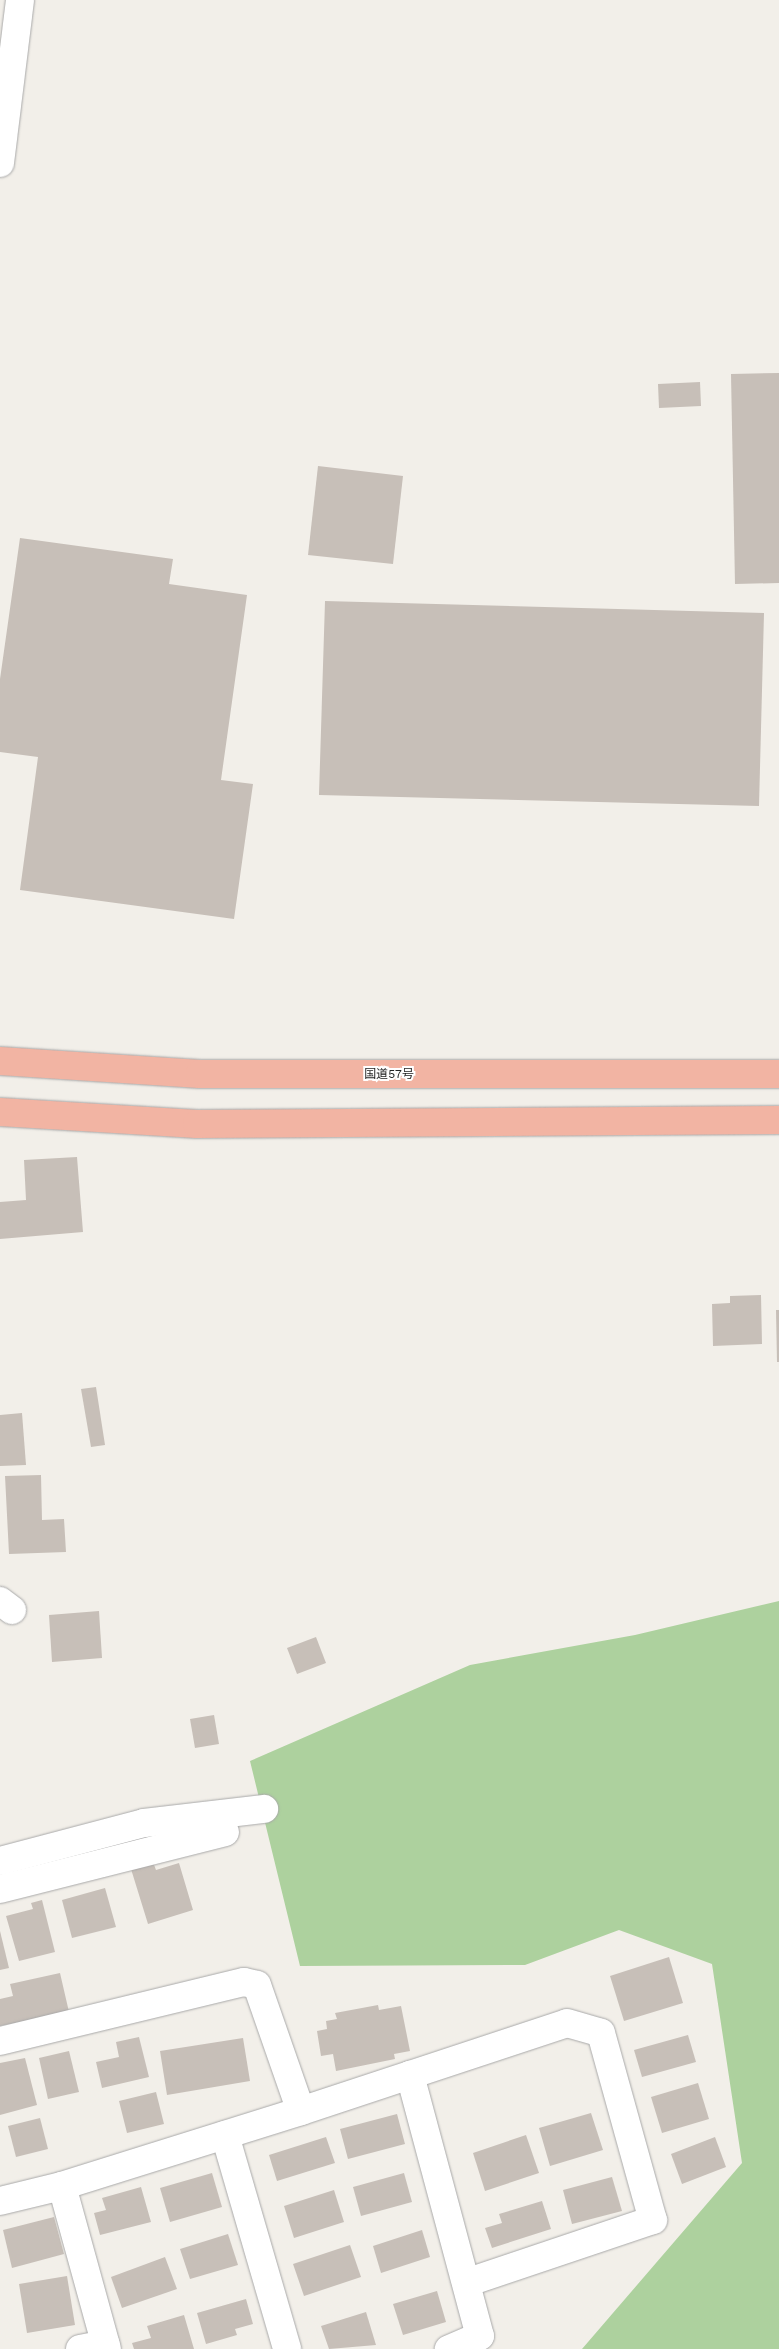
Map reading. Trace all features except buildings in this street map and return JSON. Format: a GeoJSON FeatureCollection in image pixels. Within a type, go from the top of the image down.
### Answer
{"type":"FeatureCollection","features":[{"type":"Feature","properties":{"kind":"highway","name":"国道57号"},"geometry":{"type":"LineString","coordinates":[[0,1062],[200,1074],[779,1074]]}},
{"type":"Feature","properties":{"kind":"highway"},"geometry":{"type":"LineString","coordinates":[[0,1112],[197,1124],[779,1120]]}},
{"type":"Feature","properties":{"kind":"street"},"geometry":{"type":"LineString","coordinates":[[0,163],[20,0]]}},
{"type":"Feature","properties":{"kind":"street"},"geometry":{"type":"LineString","coordinates":[[0,1861],[144,1823],[264,1808]]}},
{"type":"Feature","properties":{"kind":"street"},"geometry":{"type":"LineString","coordinates":[[0,1889],[225,1832]]}},
{"type":"Feature","properties":{"kind":"street"},"geometry":{"type":"LineString","coordinates":[[0,2041],[244,1982],[257,1985],[301,2111]]}},
{"type":"Feature","properties":{"kind":"street"},"geometry":{"type":"LineString","coordinates":[[0,2201],[62,2186],[301,2111],[567,2023],[601,2033],[653,2220],[466,2283]]}},
{"type":"Feature","properties":{"kind":"street"},"geometry":{"type":"LineString","coordinates":[[410,2075],[480,2336],[449,2349]]}},
{"type":"Feature","properties":{"kind":"street"},"geometry":{"type":"LineString","coordinates":[[225,2134],[287,2349]]}},
{"type":"Feature","properties":{"kind":"street"},"geometry":{"type":"LineString","coordinates":[[62,2186],[98,2347]]}},
{"type":"Feature","properties":{"kind":"green space"},"geometry":{"type":"Polygon","coordinates":[[[779,1601],[779,2349],[582,2349],[742,2163],[712,1964],[619,1930],[525,1965],[300,1966],[250,1761],[470,1665],[635,1635],[779,1601]]]}}]}
